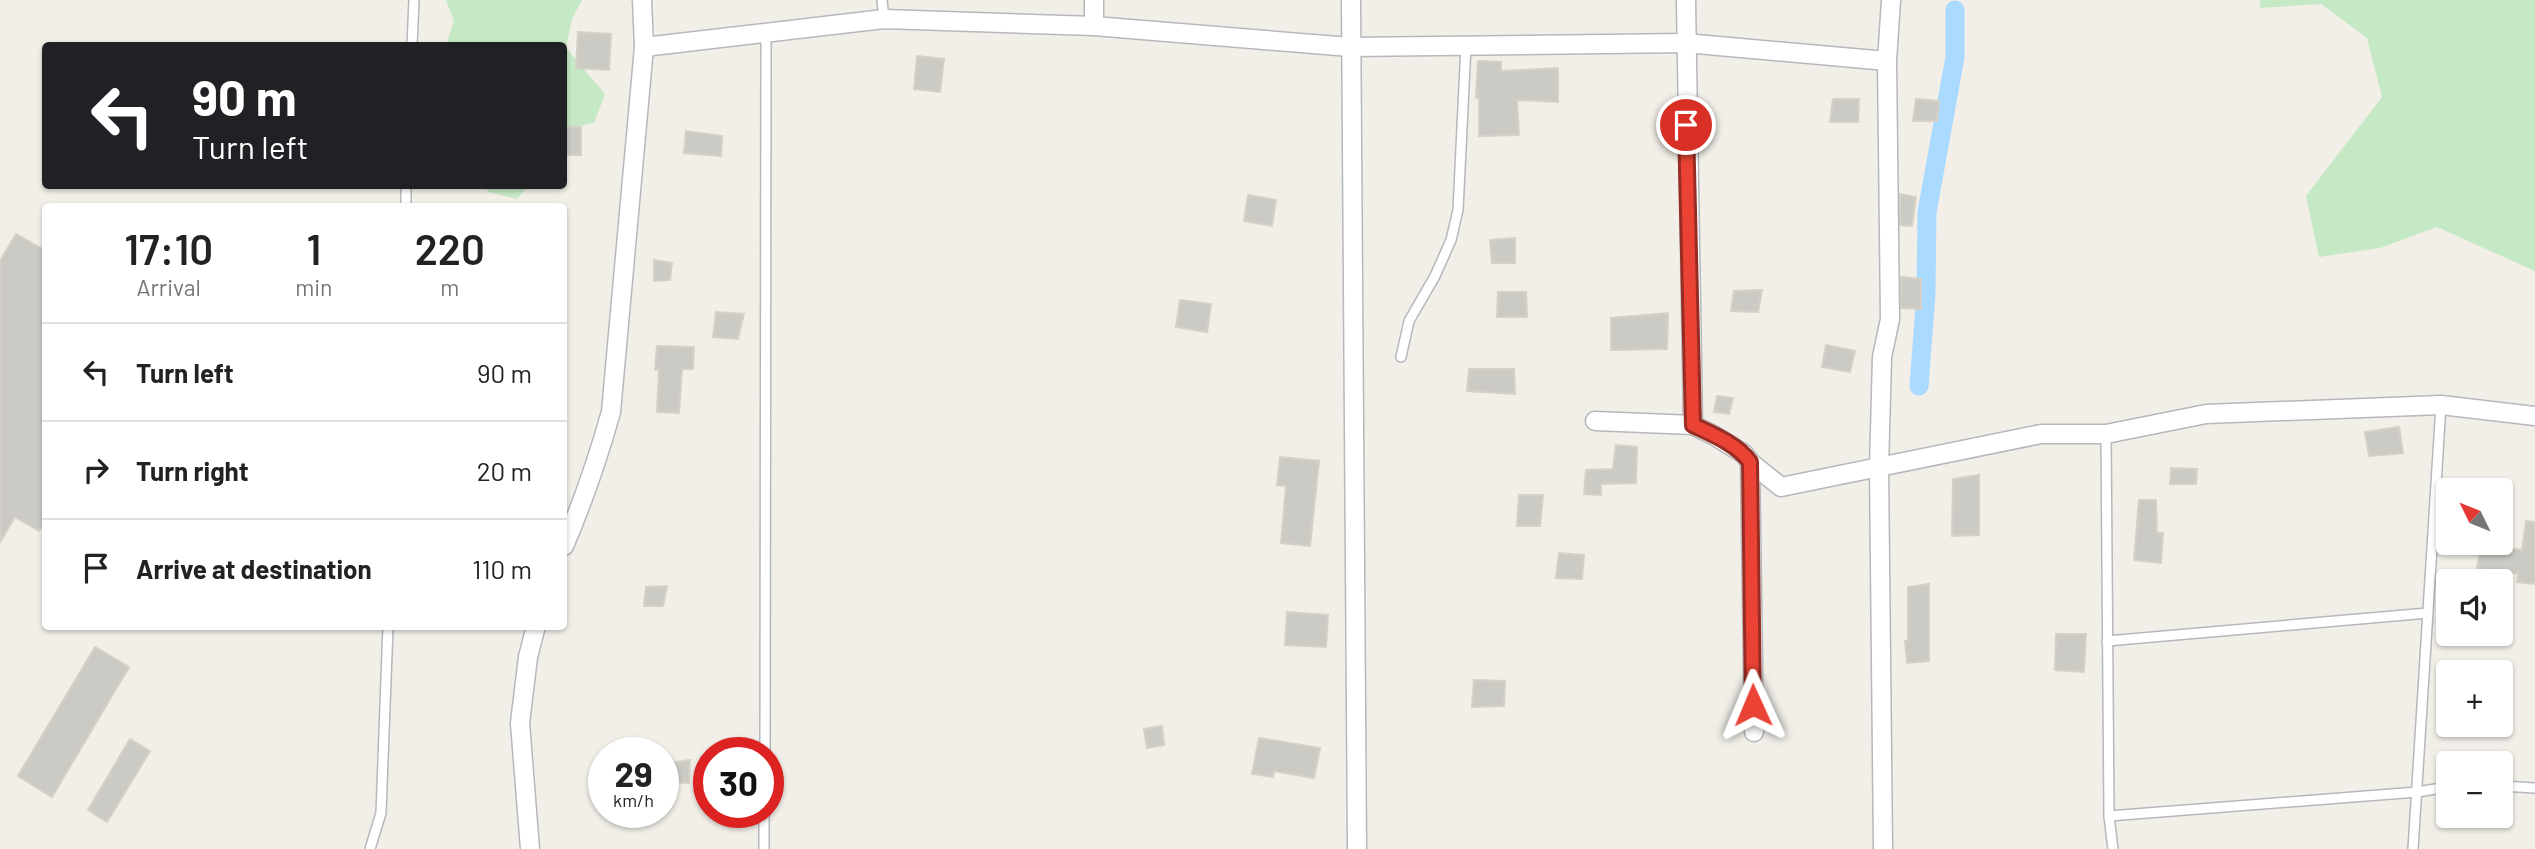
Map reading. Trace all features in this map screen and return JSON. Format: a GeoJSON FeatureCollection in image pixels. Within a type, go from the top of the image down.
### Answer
{"type":"FeatureCollection","features":[{"type":"Feature","properties":{"kind":"street"},"geometry":{"type":"LineString","coordinates":[[567,539],[578,515],[611,412],[644,47],[642,0]]}},
{"type":"Feature","properties":{"kind":"street"},"geometry":{"type":"LineString","coordinates":[[1094,0],[1094,26]]}},
{"type":"Feature","properties":{"kind":"street"},"geometry":{"type":"LineString","coordinates":[[1351,0],[1357,849]]}},
{"type":"Feature","properties":{"kind":"street"},"geometry":{"type":"LineString","coordinates":[[1686,0],[1693,425]]}},
{"type":"Feature","properties":{"kind":"street"},"geometry":{"type":"LineString","coordinates":[[1883,849],[1879,468],[1882,357],[1890,319],[1887,61],[1891,0]]}},
{"type":"Feature","properties":{"kind":"street"},"geometry":{"type":"LineString","coordinates":[[644,47],[884,19],[1094,26],[1350,47],[1685,43],[1887,61]]}},
{"type":"Feature","properties":{"kind":"street"},"geometry":{"type":"LineString","coordinates":[[1595,421],[1693,425],[1744,454],[1781,487],[2041,434],[2106,434],[2206,414],[2441,405],[2535,416]]}},
{"type":"Feature","properties":{"kind":"street"},"geometry":{"type":"LineString","coordinates":[[1750,462],[1754,732]]}},
{"type":"Feature","properties":{"kind":"street"},"geometry":{"type":"LineString","coordinates":[[530,849],[520,723],[528,657],[535,630]]}},
{"type":"Feature","properties":{"kind":"lane"},"geometry":{"type":"LineString","coordinates":[[412,42],[414,0]]}},
{"type":"Feature","properties":{"kind":"lane"},"geometry":{"type":"LineString","coordinates":[[882,0],[884,19]]}},
{"type":"Feature","properties":{"kind":"lane"},"geometry":{"type":"LineString","coordinates":[[765,737],[766,33]]}},
{"type":"Feature","properties":{"kind":"lane"},"geometry":{"type":"LineString","coordinates":[[1401,357],[1409,321],[1435,276],[1451,240],[1458,210],[1466,45]]}},
{"type":"Feature","properties":{"kind":"lane"},"geometry":{"type":"LineString","coordinates":[[2413,849],[2441,405]]}},
{"type":"Feature","properties":{"kind":"lane"},"geometry":{"type":"LineString","coordinates":[[2106,434],[2109,816],[2113,849]]}},
{"type":"Feature","properties":{"kind":"lane"},"geometry":{"type":"LineString","coordinates":[[2107,641],[2428,613]]}},
{"type":"Feature","properties":{"kind":"lane"},"geometry":{"type":"LineString","coordinates":[[370,849],[381,813],[388,630]]}},
{"type":"Feature","properties":{"kind":"lane"},"geometry":{"type":"LineString","coordinates":[[2513,787],[2535,789]]}},
{"type":"Feature","properties":{"kind":"lane"},"geometry":{"type":"LineString","coordinates":[[2109,816],[2436,789]]}},
{"type":"Feature","properties":{"kind":"lane"},"geometry":{"type":"LineString","coordinates":[[764,828],[764,849]]}},
{"type":"Feature","properties":{"kind":"green space"},"geometry":{"type":"Polygon","coordinates":[[[446,0],[582,0],[572,19],[567,43],[447,42],[454,21],[446,0]]]}},
{"type":"Feature","properties":{"kind":"green space"},"geometry":{"type":"Polygon","coordinates":[[[2260,0],[2535,0],[2535,271],[2437,227],[2380,248],[2319,257],[2306,196],[2382,97],[2367,38],[2321,4],[2260,8],[2260,0]]]}},
{"type":"Feature","properties":{"kind":"green space"},"geometry":{"type":"Polygon","coordinates":[[[567,49],[605,94],[594,123],[567,128],[567,49]]]}},
{"type":"Feature","properties":{"kind":"green space"},"geometry":{"type":"Polygon","coordinates":[[[486,189],[525,189],[517,199],[486,189]]]}},
{"type":"Feature","properties":{"kind":"building"},"geometry":{"type":"Polygon","coordinates":[[[578,32],[611,34],[609,70],[576,68],[578,32]]]}},
{"type":"Feature","properties":{"kind":"building"},"geometry":{"type":"Polygon","coordinates":[[[917,56],[944,59],[940,92],[914,89],[917,56]]]}},
{"type":"Feature","properties":{"kind":"building"},"geometry":{"type":"Polygon","coordinates":[[[1478,61],[1501,62],[1501,71],[1558,68],[1558,102],[1517,100],[1519,135],[1479,136],[1479,98],[1476,98],[1478,61]]]}},
{"type":"Feature","properties":{"kind":"building"},"geometry":{"type":"Polygon","coordinates":[[[1833,99],[1859,99],[1858,122],[1830,122],[1833,99]]]}},
{"type":"Feature","properties":{"kind":"building"},"geometry":{"type":"Polygon","coordinates":[[[1916,99],[1939,101],[1937,121],[1913,121],[1916,99]]]}},
{"type":"Feature","properties":{"kind":"building"},"geometry":{"type":"Polygon","coordinates":[[[567,127],[581,127],[581,155],[567,155],[567,127]]]}},
{"type":"Feature","properties":{"kind":"building"},"geometry":{"type":"Polygon","coordinates":[[[686,131],[722,136],[721,156],[684,153],[686,131]]]}},
{"type":"Feature","properties":{"kind":"building"},"geometry":{"type":"Polygon","coordinates":[[[1900,194],[1916,197],[1912,226],[1900,225],[1900,194]]]}},
{"type":"Feature","properties":{"kind":"building"},"geometry":{"type":"Polygon","coordinates":[[[1248,195],[1276,200],[1272,226],[1244,221],[1248,195]]]}},
{"type":"Feature","properties":{"kind":"building"},"geometry":{"type":"Polygon","coordinates":[[[16,234],[42,249],[42,526],[39,531],[15,517],[0,542],[0,261],[16,234]]]}},
{"type":"Feature","properties":{"kind":"building"},"geometry":{"type":"Polygon","coordinates":[[[1515,238],[1515,263],[1492,263],[1490,240],[1515,238]]]}},
{"type":"Feature","properties":{"kind":"building"},"geometry":{"type":"Polygon","coordinates":[[[654,260],[672,263],[670,280],[654,281],[654,260]]]}},
{"type":"Feature","properties":{"kind":"building"},"geometry":{"type":"Polygon","coordinates":[[[1901,277],[1921,279],[1921,309],[1901,308],[1901,277]]]}},
{"type":"Feature","properties":{"kind":"building"},"geometry":{"type":"Polygon","coordinates":[[[1762,290],[1758,312],[1731,311],[1734,291],[1762,290]]]}},
{"type":"Feature","properties":{"kind":"building"},"geometry":{"type":"Polygon","coordinates":[[[1498,292],[1526,292],[1527,317],[1497,317],[1498,292]]]}},
{"type":"Feature","properties":{"kind":"building"},"geometry":{"type":"Polygon","coordinates":[[[1180,300],[1211,304],[1207,332],[1176,327],[1180,300]]]}},
{"type":"Feature","properties":{"kind":"building"},"geometry":{"type":"Polygon","coordinates":[[[716,312],[744,314],[738,339],[713,337],[716,312]]]}},
{"type":"Feature","properties":{"kind":"building"},"geometry":{"type":"Polygon","coordinates":[[[1668,313],[1667,349],[1611,350],[1611,318],[1668,313]]]}},
{"type":"Feature","properties":{"kind":"building"},"geometry":{"type":"Polygon","coordinates":[[[1826,345],[1855,351],[1850,372],[1822,367],[1826,345]]]}},
{"type":"Feature","properties":{"kind":"building"},"geometry":{"type":"Polygon","coordinates":[[[657,346],[694,347],[693,369],[682,369],[679,413],[657,412],[657,346]]]}},
{"type":"Feature","properties":{"kind":"building"},"geometry":{"type":"Polygon","coordinates":[[[1469,369],[1514,369],[1515,394],[1467,391],[1469,369]]]}},
{"type":"Feature","properties":{"kind":"building"},"geometry":{"type":"Polygon","coordinates":[[[1717,396],[1733,398],[1729,414],[1714,412],[1717,396]]]}},
{"type":"Feature","properties":{"kind":"building"},"geometry":{"type":"Polygon","coordinates":[[[2399,427],[2403,453],[2369,456],[2365,432],[2399,427]]]}},
{"type":"Feature","properties":{"kind":"building"},"geometry":{"type":"Polygon","coordinates":[[[1616,445],[1637,447],[1636,483],[1601,484],[1601,495],[1584,494],[1586,470],[1613,469],[1616,445]]]}},
{"type":"Feature","properties":{"kind":"building"},"geometry":{"type":"Polygon","coordinates":[[[1280,457],[1319,461],[1310,546],[1281,543],[1286,486],[1277,485],[1280,457]]]}},
{"type":"Feature","properties":{"kind":"building"},"geometry":{"type":"Polygon","coordinates":[[[2171,468],[2197,469],[2196,484],[2170,484],[2171,468]]]}},
{"type":"Feature","properties":{"kind":"building"},"geometry":{"type":"Polygon","coordinates":[[[1979,475],[1979,535],[1952,536],[1953,479],[1979,475]]]}},
{"type":"Feature","properties":{"kind":"building"},"geometry":{"type":"Polygon","coordinates":[[[1519,495],[1543,495],[1540,526],[1517,526],[1519,495]]]}},
{"type":"Feature","properties":{"kind":"building"},"geometry":{"type":"Polygon","coordinates":[[[2139,500],[2156,500],[2157,533],[2163,533],[2161,563],[2134,560],[2139,500]]]}},
{"type":"Feature","properties":{"kind":"building"},"geometry":{"type":"Polygon","coordinates":[[[2526,521],[2535,522],[2535,584],[2517,582],[2518,574],[2513,573],[2513,569],[2477,568],[2479,555],[2513,555],[2513,549],[2522,550],[2526,521]]]}},
{"type":"Feature","properties":{"kind":"building"},"geometry":{"type":"Polygon","coordinates":[[[1559,553],[1584,555],[1582,579],[1556,578],[1559,553]]]}},
{"type":"Feature","properties":{"kind":"building"},"geometry":{"type":"Polygon","coordinates":[[[1929,584],[1929,661],[1907,663],[1905,641],[1908,640],[1908,587],[1929,584]]]}},
{"type":"Feature","properties":{"kind":"building"},"geometry":{"type":"Polygon","coordinates":[[[667,586],[663,606],[644,606],[646,587],[667,586]]]}},
{"type":"Feature","properties":{"kind":"building"},"geometry":{"type":"Polygon","coordinates":[[[1287,612],[1328,615],[1326,647],[1285,645],[1287,612]]]}},
{"type":"Feature","properties":{"kind":"building"},"geometry":{"type":"Polygon","coordinates":[[[2056,634],[2086,634],[2084,672],[2055,670],[2056,634]]]}},
{"type":"Feature","properties":{"kind":"building"},"geometry":{"type":"Polygon","coordinates":[[[95,647],[129,667],[52,797],[18,776],[95,647]]]}},
{"type":"Feature","properties":{"kind":"building"},"geometry":{"type":"Polygon","coordinates":[[[1474,680],[1505,681],[1504,706],[1472,707],[1474,680]]]}},
{"type":"Feature","properties":{"kind":"building"},"geometry":{"type":"Polygon","coordinates":[[[1162,726],[1164,745],[1147,748],[1144,729],[1162,726]]]}},
{"type":"Feature","properties":{"kind":"building"},"geometry":{"type":"Polygon","coordinates":[[[1259,738],[1320,748],[1314,778],[1274,771],[1273,777],[1252,774],[1259,738]]]}},
{"type":"Feature","properties":{"kind":"building"},"geometry":{"type":"Polygon","coordinates":[[[130,739],[150,751],[107,822],[88,810],[130,739]]]}},
{"type":"Feature","properties":{"kind":"building"},"geometry":{"type":"Polygon","coordinates":[[[690,760],[689,783],[679,783],[679,762],[690,760]]]}},
{"type":"Feature","properties":{"kind":"waterway"},"geometry":{"type":"LineString","coordinates":[[1919,386],[1926,294],[1927,212],[1955,57],[1955,10]]}},
{"type":"Feature","properties":{"kind":"route"},"geometry":{"type":"LineString","coordinates":[[1686,125],[1693,425],[1744,454],[1750,462],[1753,705]]}}]}
